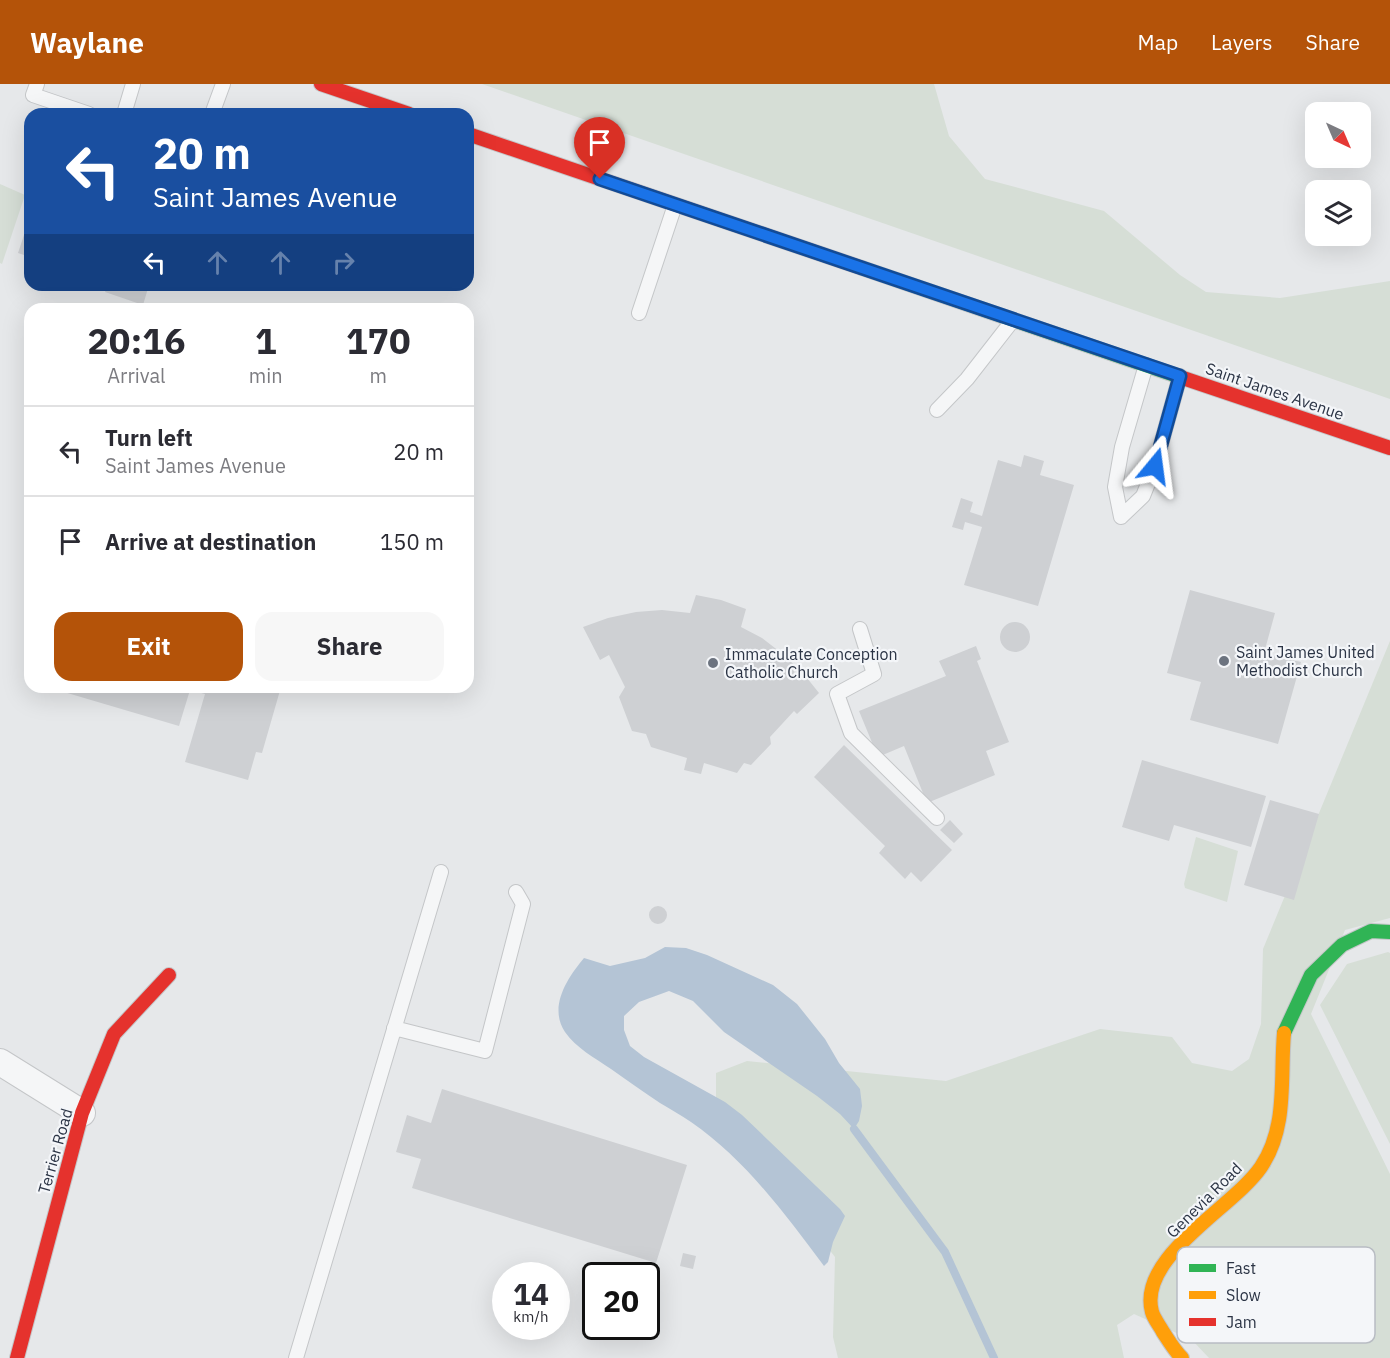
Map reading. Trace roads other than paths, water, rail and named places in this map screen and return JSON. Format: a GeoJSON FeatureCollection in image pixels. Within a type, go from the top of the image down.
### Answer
{"type":"FeatureCollection","features":[{"type":"Feature","properties":{"kind":"main road"},"geometry":{"type":"LineString","coordinates":[[321,84],[392,108]]}},
{"type":"Feature","properties":{"kind":"main road","name":"Saint James Avenue"},"geometry":{"type":"LineString","coordinates":[[474,136],[1390,448]]}},
{"type":"Feature","properties":{"kind":"main road","name":"Genevia Road"},"geometry":{"type":"LineString","coordinates":[[1179,1247],[1232,1199],[1261,1167],[1277,1132],[1283,1090],[1284,1034],[1311,975],[1342,945],[1371,931],[1390,932]]}},
{"type":"Feature","properties":{"kind":"main road","name":"Terrier Road"},"geometry":{"type":"LineString","coordinates":[[17,1358],[82,1113],[114,1034],[169,975]]}},
{"type":"Feature","properties":{"kind":"main road","name":"Genevia Road"},"geometry":{"type":"LineString","coordinates":[[1177,1249],[1160,1268],[1150,1291],[1152,1313],[1175,1351],[1182,1358]]}},
{"type":"Feature","properties":{"kind":"street"},"geometry":{"type":"LineString","coordinates":[[0,1062],[82,1113]]}},
{"type":"Feature","properties":{"kind":"lane"},"geometry":{"type":"LineString","coordinates":[[37,84],[33,95],[71,108]]}},
{"type":"Feature","properties":{"kind":"lane"},"geometry":{"type":"LineString","coordinates":[[126,108],[133,84]]}},
{"type":"Feature","properties":{"kind":"lane"},"geometry":{"type":"LineString","coordinates":[[214,108],[223,84]]}},
{"type":"Feature","properties":{"kind":"lane"},"geometry":{"type":"LineString","coordinates":[[639,313],[675,205]]}},
{"type":"Feature","properties":{"kind":"lane"},"geometry":{"type":"LineString","coordinates":[[937,410],[967,380],[1013,320]]}},
{"type":"Feature","properties":{"kind":"lane"},"geometry":{"type":"LineString","coordinates":[[1146,365],[1122,447],[1115,487],[1121,517],[1143,496],[1155,466],[1180,376]]}},
{"type":"Feature","properties":{"kind":"lane"},"geometry":{"type":"LineString","coordinates":[[860,629],[874,675],[837,694],[851,733],[937,818]]}},
{"type":"Feature","properties":{"kind":"lane"},"geometry":{"type":"LineString","coordinates":[[296,1358],[441,872]]}},
{"type":"Feature","properties":{"kind":"lane"},"geometry":{"type":"LineString","coordinates":[[394,1028],[485,1051],[523,904],[516,892]]}},
{"type":"Feature","properties":{"kind":"water"},"geometry":{"type":"Polygon","coordinates":[[[665,947],[686,948],[707,955],[773,985],[797,1004],[860,1089],[862,1106],[859,1121],[854,1129],[840,1114],[817,1096],[724,1032],[693,1001],[669,991],[639,1002],[624,1016],[624,1030],[630,1046],[644,1057],[725,1102],[742,1115],[840,1209],[845,1216],[833,1242],[828,1262],[824,1266],[763,1188],[729,1153],[691,1122],[586,1052],[565,1032],[560,1022],[559,1003],[562,993],[566,983],[584,958],[610,966],[645,958],[665,947]]]}},
{"type":"Feature","properties":{"kind":"waterway"},"geometry":{"type":"LineString","coordinates":[[854,1129],[945,1252],[994,1358]]}},
{"type":"Feature","properties":{"kind":"place","name":"Saint James United Methodist Church"},"geometry":{"type":"Point","coordinates":[1224,661]}},
{"type":"Feature","properties":{"kind":"place","name":"Immaculate Conception Catholic Church"},"geometry":{"type":"Point","coordinates":[713,663]}}]}
